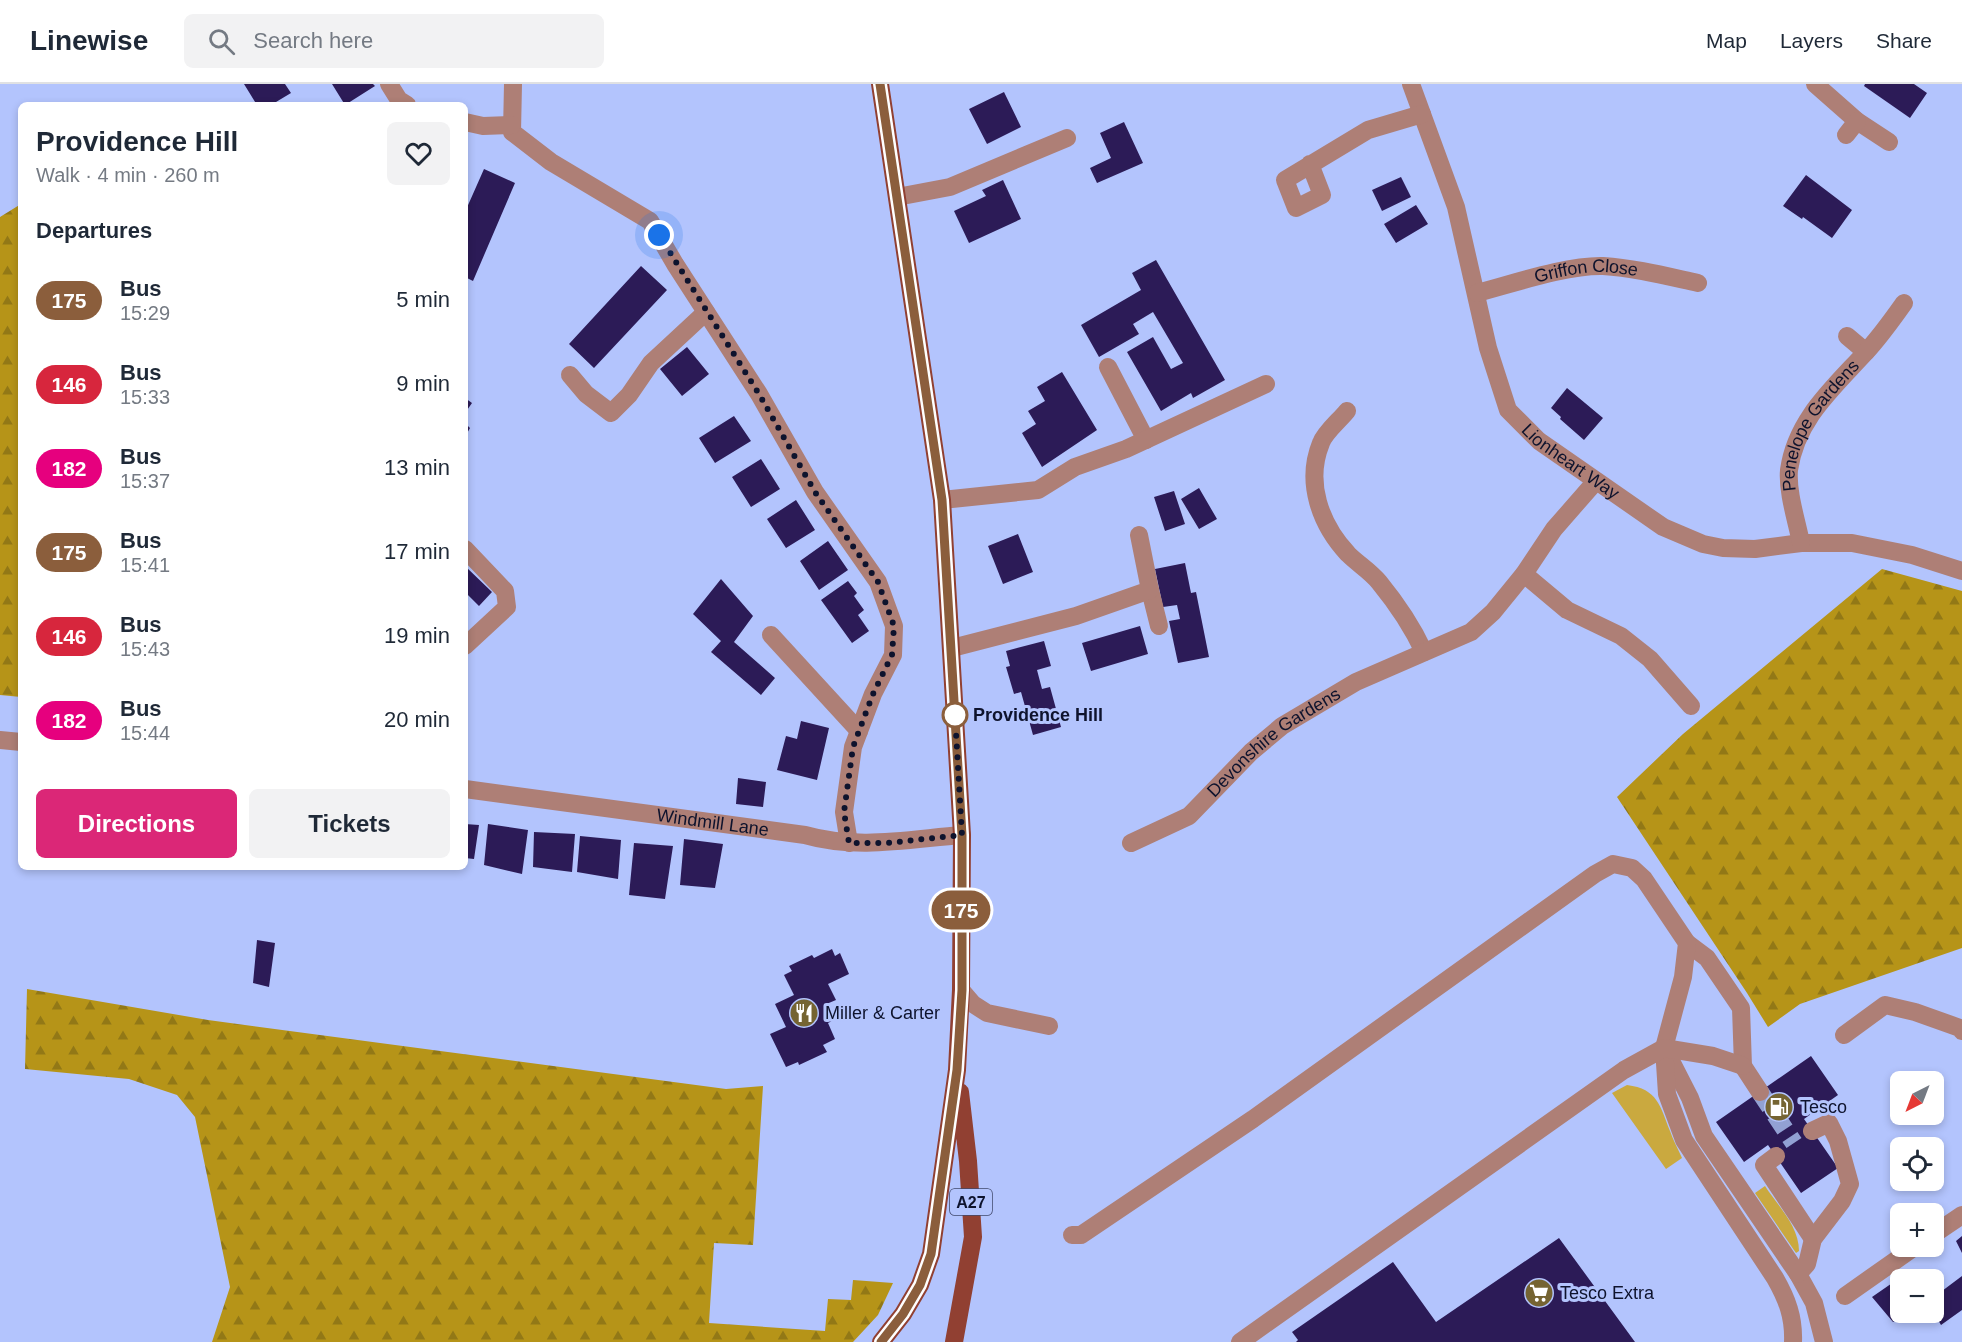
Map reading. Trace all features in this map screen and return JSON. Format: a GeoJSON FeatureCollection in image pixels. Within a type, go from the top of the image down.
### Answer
{"type":"FeatureCollection","features":[{"type":"Feature","properties":{"kind":"main road","name":"A27"},"geometry":{"type":"LineString","coordinates":[[880,84],[942,500],[962,835],[962,990],[957,1070],[931,1254],[920,1285],[903,1314],[881,1342]]}},
{"type":"Feature","properties":{"kind":"main road","name":"A27"},"geometry":{"type":"LineString","coordinates":[[954,1342],[972,1237],[968,1161],[957,1070]]}},
{"type":"Feature","properties":{"kind":"street"},"geometry":{"type":"LineString","coordinates":[[389,84],[402,102]]}},
{"type":"Feature","properties":{"kind":"street"},"geometry":{"type":"LineString","coordinates":[[513,84],[512,132],[551,162],[650,221],[759,394],[815,492],[878,582],[894,626],[892,655],[873,694],[853,747],[844,812],[849,843]]}},
{"type":"Feature","properties":{"kind":"street","name":"Lionheart Way"},"geometry":{"type":"LineString","coordinates":[[1411,84],[1456,207],[1488,348],[1508,410],[1539,441],[1664,527],[1703,544],[1724,548],[1755,549],[1801,543],[1852,543],[1887,549],[1962,571]]}},
{"type":"Feature","properties":{"kind":"street"},"geometry":{"type":"LineString","coordinates":[[1815,84],[1852,128],[1889,142]]}},
{"type":"Feature","properties":{"kind":"street"},"geometry":{"type":"LineString","coordinates":[[1310,164],[1368,130],[1422,114]]}},
{"type":"Feature","properties":{"kind":"street"},"geometry":{"type":"LineString","coordinates":[[468,123],[483,126],[512,125]]}},
{"type":"Feature","properties":{"kind":"street"},"geometry":{"type":"LineString","coordinates":[[897,197],[950,187],[1067,138]]}},
{"type":"Feature","properties":{"kind":"street","name":"Griffon Close"},"geometry":{"type":"LineString","coordinates":[[1477,293],[1558,272],[1600,266],[1643,271],[1698,283]]}},
{"type":"Feature","properties":{"kind":"street","name":"Penelope Gardens"},"geometry":{"type":"LineString","coordinates":[[1801,543],[1789,473],[1794,448],[1806,420],[1826,394],[1866,352],[1904,303]]}},
{"type":"Feature","properties":{"kind":"street"},"geometry":{"type":"LineString","coordinates":[[570,375],[586,394],[611,413],[629,395],[651,363],[706,312]]}},
{"type":"Feature","properties":{"kind":"street","name":"Penelope Gardens"},"geometry":{"type":"LineString","coordinates":[[1847,336],[1866,352]]}},
{"type":"Feature","properties":{"kind":"street"},"geometry":{"type":"LineString","coordinates":[[1108,366],[1146,440]]}},
{"type":"Feature","properties":{"kind":"street"},"geometry":{"type":"LineString","coordinates":[[942,500],[1038,490],[1075,467],[1126,449],[1266,384]]}},
{"type":"Feature","properties":{"kind":"street"},"geometry":{"type":"LineString","coordinates":[[1347,411],[1316,436],[1313,476],[1318,506],[1330,531],[1347,553],[1377,579],[1398,606],[1414,630],[1424,652]]}},
{"type":"Feature","properties":{"kind":"street","name":"Devonshire Gardens"},"geometry":{"type":"LineString","coordinates":[[1131,843],[1190,816],[1251,752],[1282,726],[1356,682],[1471,632],[1494,612],[1524,574],[1554,529],[1596,481]]}},
{"type":"Feature","properties":{"kind":"street"},"geometry":{"type":"LineString","coordinates":[[1138,535],[1159,626]]}},
{"type":"Feature","properties":{"kind":"street"},"geometry":{"type":"LineString","coordinates":[[468,552],[505,591],[507,607],[468,643]]}},
{"type":"Feature","properties":{"kind":"street"},"geometry":{"type":"LineString","coordinates":[[1524,574],[1567,610],[1621,636],[1650,659],[1691,706]]}},
{"type":"Feature","properties":{"kind":"street"},"geometry":{"type":"LineString","coordinates":[[952,648],[1076,616],[1150,590]]}},
{"type":"Feature","properties":{"kind":"street"},"geometry":{"type":"LineString","coordinates":[[771,635],[859,731]]}},
{"type":"Feature","properties":{"kind":"street"},"geometry":{"type":"LineString","coordinates":[[0,740],[18,742]]}},
{"type":"Feature","properties":{"kind":"street"},"geometry":{"type":"LineString","coordinates":[[468,780],[484,791]]}},
{"type":"Feature","properties":{"kind":"street","name":"Windmill Lane"},"geometry":{"type":"LineString","coordinates":[[468,789],[849,843],[887,843],[962,835]]}},
{"type":"Feature","properties":{"kind":"street"},"geometry":{"type":"LineString","coordinates":[[1072,1235],[1081,1235],[1234,1132],[1595,874],[1613,864],[1632,868],[1644,879],[1687,943],[1707,958],[1741,1008],[1743,1066],[1760,1092]]}},
{"type":"Feature","properties":{"kind":"street"},"geometry":{"type":"LineString","coordinates":[[1687,943],[1683,977],[1664,1048],[1667,1094],[1684,1140],[1788,1301],[1794,1324],[1793,1342]]}},
{"type":"Feature","properties":{"kind":"street"},"geometry":{"type":"LineString","coordinates":[[962,990],[974,1004],[987,1013],[1049,1026]]}},
{"type":"Feature","properties":{"kind":"street"},"geometry":{"type":"LineString","coordinates":[[1844,1035],[1885,1005],[1915,1012],[1961,1030]]}},
{"type":"Feature","properties":{"kind":"street"},"geometry":{"type":"LineString","coordinates":[[1664,1048],[1689,1098],[1704,1136],[1798,1274],[1814,1303],[1824,1342]]}},
{"type":"Feature","properties":{"kind":"street"},"geometry":{"type":"LineString","coordinates":[[1240,1342],[1615,1077],[1664,1048],[1713,1056],[1743,1066]]}},
{"type":"Feature","properties":{"kind":"street"},"geometry":{"type":"LineString","coordinates":[[1798,1274],[1807,1264],[1813,1239],[1842,1201],[1850,1184],[1838,1141],[1829,1123],[1812,1131]]}},
{"type":"Feature","properties":{"kind":"street"},"geometry":{"type":"LineString","coordinates":[[1776,1156],[1764,1165],[1813,1239]]}},
{"type":"Feature","properties":{"kind":"street"},"geometry":{"type":"LineString","coordinates":[[1944,1227],[1962,1215]]}},
{"type":"Feature","properties":{"kind":"street"},"geometry":{"type":"LineString","coordinates":[[1845,1296],[1900,1257]]}},
{"type":"Feature","properties":{"kind":"shaded area"},"geometry":{"type":"Polygon","coordinates":[[[1627,1085],[1645,1090],[1652,1095],[1660,1107],[1682,1158],[1666,1169],[1612,1093],[1627,1085]]]}},
{"type":"Feature","properties":{"kind":"shaded area"},"geometry":{"type":"Polygon","coordinates":[[[1765,1186],[1796,1233],[1799,1251],[1796,1253],[1755,1193],[1765,1186]]]}},
{"type":"Feature","properties":{"kind":"green space"},"geometry":{"type":"Polygon","coordinates":[[[18,206],[18,697],[0,695],[0,217],[18,206]]]}},
{"type":"Feature","properties":{"kind":"green space"},"geometry":{"type":"Polygon","coordinates":[[[1882,569],[1962,591],[1962,948],[1800,1004],[1768,1027],[1617,797],[1683,734],[1882,569]]]}},
{"type":"Feature","properties":{"kind":"green space"},"geometry":{"type":"Polygon","coordinates":[[[27,989],[208,1020],[726,1089],[763,1086],[753,1245],[714,1243],[709,1323],[825,1331],[828,1299],[851,1300],[853,1280],[893,1283],[878,1315],[853,1342],[212,1342],[230,1287],[195,1117],[177,1095],[129,1079],[25,1069],[27,989]]]}},
{"type":"Feature","properties":{"kind":"building"},"geometry":{"type":"Polygon","coordinates":[[[244,84],[285,84],[291,93],[276,102],[255,102],[244,84]]]}},
{"type":"Feature","properties":{"kind":"building"},"geometry":{"type":"Polygon","coordinates":[[[332,84],[373,84],[375,86],[350,102],[343,102],[332,84]]]}},
{"type":"Feature","properties":{"kind":"building"},"geometry":{"type":"Polygon","coordinates":[[[1865,84],[1914,84],[1927,93],[1910,118],[1864,86],[1865,84]]]}},
{"type":"Feature","properties":{"kind":"building"},"geometry":{"type":"Polygon","coordinates":[[[1004,92],[1021,127],[987,144],[969,109],[1004,92]]]}},
{"type":"Feature","properties":{"kind":"building"},"geometry":{"type":"Polygon","coordinates":[[[1124,122],[1143,163],[1097,183],[1090,168],[1111,158],[1100,133],[1124,122]]]}},
{"type":"Feature","properties":{"kind":"building"},"geometry":{"type":"Polygon","coordinates":[[[484,169],[515,183],[473,281],[468,278],[468,205],[484,169]]]}},
{"type":"Feature","properties":{"kind":"building"},"geometry":{"type":"Polygon","coordinates":[[[1806,175],[1852,210],[1832,238],[1783,206],[1806,175]]]}},
{"type":"Feature","properties":{"kind":"building"},"geometry":{"type":"Polygon","coordinates":[[[1401,177],[1411,197],[1382,211],[1372,190],[1401,177]]]}},
{"type":"Feature","properties":{"kind":"building"},"geometry":{"type":"Polygon","coordinates":[[[1003,180],[1021,219],[969,243],[954,211],[986,196],[982,190],[1003,180]]]}},
{"type":"Feature","properties":{"kind":"building"},"geometry":{"type":"Polygon","coordinates":[[[1416,205],[1428,224],[1396,243],[1384,224],[1416,205]]]}},
{"type":"Feature","properties":{"kind":"building"},"geometry":{"type":"Polygon","coordinates":[[[1156,260],[1225,380],[1193,398],[1191,393],[1161,411],[1127,352],[1153,337],[1171,369],[1183,363],[1153,312],[1133,324],[1139,334],[1099,357],[1081,325],[1141,290],[1132,273],[1156,260]]]}},
{"type":"Feature","properties":{"kind":"building"},"geometry":{"type":"Polygon","coordinates":[[[641,266],[667,290],[594,368],[569,344],[641,266]]]}},
{"type":"Feature","properties":{"kind":"building"},"geometry":{"type":"Polygon","coordinates":[[[687,347],[709,374],[682,396],[660,369],[687,347]]]}},
{"type":"Feature","properties":{"kind":"building"},"geometry":{"type":"Polygon","coordinates":[[[1062,372],[1097,430],[1042,467],[1022,433],[1036,424],[1028,411],[1045,401],[1037,387],[1062,372]]]}},
{"type":"Feature","properties":{"kind":"building"},"geometry":{"type":"Polygon","coordinates":[[[1567,388],[1603,418],[1584,440],[1551,408],[1567,388]]]}},
{"type":"Feature","properties":{"kind":"building"},"geometry":{"type":"Polygon","coordinates":[[[734,416],[751,441],[715,463],[699,438],[734,416]]]}},
{"type":"Feature","properties":{"kind":"building"},"geometry":{"type":"Polygon","coordinates":[[[761,459],[780,489],[751,507],[732,477],[761,459]]]}},
{"type":"Feature","properties":{"kind":"building"},"geometry":{"type":"Polygon","coordinates":[[[1199,488],[1217,519],[1199,529],[1181,499],[1199,488]]]}},
{"type":"Feature","properties":{"kind":"building"},"geometry":{"type":"Polygon","coordinates":[[[1174,491],[1185,524],[1165,531],[1154,497],[1174,491]]]}},
{"type":"Feature","properties":{"kind":"building"},"geometry":{"type":"Polygon","coordinates":[[[796,500],[815,530],[786,548],[767,519],[796,500]]]}},
{"type":"Feature","properties":{"kind":"building"},"geometry":{"type":"Polygon","coordinates":[[[1018,534],[1033,572],[1003,584],[988,546],[1018,534]]]}},
{"type":"Feature","properties":{"kind":"building"},"geometry":{"type":"Polygon","coordinates":[[[828,541],[848,570],[819,590],[800,561],[828,541]]]}},
{"type":"Feature","properties":{"kind":"building"},"geometry":{"type":"Polygon","coordinates":[[[1185,563],[1191,593],[1196,592],[1209,657],[1178,663],[1169,621],[1180,619],[1177,605],[1163,607],[1155,569],[1185,563]]]}},
{"type":"Feature","properties":{"kind":"building"},"geometry":{"type":"Polygon","coordinates":[[[468,569],[492,592],[479,606],[468,595],[468,569]]]}},
{"type":"Feature","properties":{"kind":"building"},"geometry":{"type":"Polygon","coordinates":[[[721,579],[753,616],[734,642],[775,678],[761,695],[711,652],[721,641],[693,614],[721,579]]]}},
{"type":"Feature","properties":{"kind":"building"},"geometry":{"type":"Polygon","coordinates":[[[848,581],[857,593],[854,596],[864,610],[858,615],[869,631],[852,643],[821,600],[848,581]]]}},
{"type":"Feature","properties":{"kind":"building"},"geometry":{"type":"Polygon","coordinates":[[[1140,626],[1148,654],[1091,671],[1082,643],[1140,626]]]}},
{"type":"Feature","properties":{"kind":"building"},"geometry":{"type":"Polygon","coordinates":[[[1044,641],[1051,666],[1037,670],[1042,689],[1050,687],[1061,727],[1033,735],[1021,692],[1014,694],[1006,667],[1010,666],[1006,651],[1044,641]]]}},
{"type":"Feature","properties":{"kind":"building"},"geometry":{"type":"Polygon","coordinates":[[[801,721],[829,728],[817,780],[777,770],[786,736],[797,739],[801,721]]]}},
{"type":"Feature","properties":{"kind":"building"},"geometry":{"type":"Polygon","coordinates":[[[738,778],[766,782],[763,807],[736,804],[738,778]]]}},
{"type":"Feature","properties":{"kind":"building"},"geometry":{"type":"Polygon","coordinates":[[[468,824],[479,825],[474,859],[468,858],[468,824]]]}},
{"type":"Feature","properties":{"kind":"building"},"geometry":{"type":"Polygon","coordinates":[[[488,824],[528,830],[522,874],[484,865],[488,824]]]}},
{"type":"Feature","properties":{"kind":"building"},"geometry":{"type":"Polygon","coordinates":[[[534,832],[575,834],[572,872],[533,867],[534,832]]]}},
{"type":"Feature","properties":{"kind":"building"},"geometry":{"type":"Polygon","coordinates":[[[580,836],[621,840],[618,879],[577,872],[580,836]]]}},
{"type":"Feature","properties":{"kind":"building"},"geometry":{"type":"Polygon","coordinates":[[[684,839],[723,844],[715,888],[680,885],[684,839]]]}},
{"type":"Feature","properties":{"kind":"building"},"geometry":{"type":"Polygon","coordinates":[[[634,843],[673,846],[665,899],[629,895],[634,843]]]}},
{"type":"Feature","properties":{"kind":"building"},"geometry":{"type":"Polygon","coordinates":[[[257,940],[275,943],[269,987],[253,983],[257,940]]]}},
{"type":"Feature","properties":{"kind":"building","name":"Miller & Carter"},"geometry":{"type":"Polygon","coordinates":[[[832,949],[835,956],[840,953],[849,974],[828,984],[836,1000],[824,1005],[832,1021],[828,1023],[835,1039],[823,1045],[827,1052],[799,1065],[798,1062],[786,1067],[770,1034],[786,1027],[775,1004],[794,995],[784,975],[792,971],[789,966],[832,949]]]}},
{"type":"Feature","properties":{"kind":"building","name":"Tesco"},"geometry":{"type":"Polygon","coordinates":[[[1811,1056],[1838,1095],[1804,1119],[1838,1168],[1801,1193],[1768,1145],[1744,1162],[1716,1122],[1811,1056]]]}},
{"type":"Feature","properties":{"kind":"building"},"geometry":{"type":"Polygon","coordinates":[[[1962,1236],[1962,1253],[1956,1241],[1962,1236]]]}},
{"type":"Feature","properties":{"kind":"building","name":"Tesco Extra"},"geometry":{"type":"Polygon","coordinates":[[[1559,1238],[1635,1342],[1296,1342],[1298,1340],[1292,1332],[1393,1262],[1436,1322],[1559,1238]]]}},
{"type":"Feature","properties":{"kind":"building"},"geometry":{"type":"Polygon","coordinates":[[[1962,1276],[1962,1310],[1944,1323],[1944,1290],[1962,1276]]]}},
{"type":"Feature","properties":{"kind":"building"},"geometry":{"type":"Polygon","coordinates":[[[1890,1285],[1890,1318],[1872,1297],[1890,1285]]]}},
{"type":"Feature","properties":{"kind":"tunnel"},"geometry":{"type":"LineString","coordinates":[[1760,1092],[1794,1143]]}},
{"type":"Feature","properties":{"kind":"bus line","name":"175"},"geometry":{"type":"LineString","coordinates":[[880,84],[942,500],[962,835],[962,990],[957,1070],[931,1254],[920,1285],[903,1314],[881,1342]]}},
{"type":"Feature","properties":{"kind":"place","name":"Providence Hill"},"geometry":{"type":"Point","coordinates":[955,715]}},
{"type":"Feature","properties":{"kind":"place","name":"Miller & Carter"},"geometry":{"type":"Point","coordinates":[804,1013]}},
{"type":"Feature","properties":{"kind":"place","name":"Tesco"},"geometry":{"type":"Point","coordinates":[1779,1107]}},
{"type":"Feature","properties":{"kind":"place","name":"Tesco Extra"},"geometry":{"type":"Point","coordinates":[1539,1293]}},
{"type":"Feature","properties":{"kind":"route"},"geometry":{"type":"LineString","coordinates":[[659,235],[675,264],[759,394],[815,492],[878,582],[894,626],[892,655],[873,694],[853,747],[844,812],[849,843],[887,843],[962,835],[955,715]]}}]}
